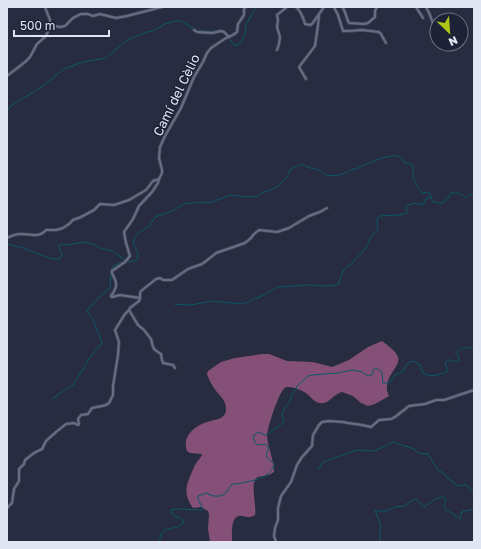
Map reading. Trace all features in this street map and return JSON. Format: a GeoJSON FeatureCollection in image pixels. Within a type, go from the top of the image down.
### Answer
{"type":"FeatureCollection","features":[{"type":"Feature","properties":{"kind":"street"},"geometry":{"type":"LineString","coordinates":[[7,76],[26,62],[37,44],[45,38],[49,30],[50,20],[45,7]]}},
{"type":"Feature","properties":{"kind":"street"},"geometry":{"type":"LineString","coordinates":[[49,30],[56,26],[65,26],[73,18],[81,14],[93,16],[100,14],[116,18],[162,7]]}},
{"type":"Feature","properties":{"kind":"street","name":"Camí del Cèlio"},"geometry":{"type":"LineString","coordinates":[[158,179],[162,173],[159,158],[160,147],[181,108],[194,77],[211,48],[237,32],[238,24],[246,7]]}},
{"type":"Feature","properties":{"kind":"street"},"geometry":{"type":"LineString","coordinates":[[277,50],[280,37],[277,27],[277,15],[287,7]]}},
{"type":"Feature","properties":{"kind":"street"},"geometry":{"type":"LineString","coordinates":[[296,7],[299,9],[306,25],[312,25],[324,7]]}},
{"type":"Feature","properties":{"kind":"street"},"geometry":{"type":"LineString","coordinates":[[338,7],[334,7],[344,31],[377,31],[381,34],[386,43]]}},
{"type":"Feature","properties":{"kind":"street"},"geometry":{"type":"LineString","coordinates":[[342,7],[344,8],[349,23],[364,24],[370,22],[375,17],[377,7]]}},
{"type":"Feature","properties":{"kind":"street"},"geometry":{"type":"LineString","coordinates":[[416,7],[423,18]]}},
{"type":"Feature","properties":{"kind":"street"},"geometry":{"type":"LineString","coordinates":[[306,80],[299,67],[315,46],[319,15]]}},
{"type":"Feature","properties":{"kind":"street"},"geometry":{"type":"LineString","coordinates":[[194,30],[197,32],[212,33],[221,31],[228,37]]}},
{"type":"Feature","properties":{"kind":"street"},"geometry":{"type":"LineString","coordinates":[[7,238],[20,234],[38,236],[48,230],[63,228],[73,220],[94,210],[100,204],[114,205],[134,198],[158,179]]}},
{"type":"Feature","properties":{"kind":"street"},"geometry":{"type":"LineString","coordinates":[[140,298],[120,295],[112,297],[111,295],[116,283],[112,271],[125,262],[130,256],[124,232],[133,219],[139,206],[158,183],[158,179]]}},
{"type":"Feature","properties":{"kind":"street"},"geometry":{"type":"LineString","coordinates":[[7,508],[12,503],[14,489],[19,481],[19,469],[24,464],[25,460],[42,449],[46,441],[66,424],[74,423],[78,425],[78,418],[88,414],[92,408],[102,406],[109,402],[113,395],[118,355],[119,342],[116,330],[125,314],[139,301],[141,291],[156,279],[160,278],[166,281],[172,280],[188,269],[202,264],[216,253],[245,243],[259,230],[277,232],[289,228],[309,216],[327,208]]}},
{"type":"Feature","properties":{"kind":"street"},"geometry":{"type":"LineString","coordinates":[[129,310],[138,325],[151,339],[153,348],[162,354],[163,363],[173,365],[174,368]]}},
{"type":"Feature","properties":{"kind":"street"},"geometry":{"type":"LineString","coordinates":[[276,542],[274,536],[281,496],[291,482],[297,465],[312,446],[314,434],[321,422],[343,422],[362,424],[371,427],[379,420],[396,417],[409,406],[426,404],[436,400],[444,400],[474,390]]}},
{"type":"Feature","properties":{"kind":"shaded area"},"geometry":{"type":"Polygon","coordinates":[[[382,341],[395,353],[398,357],[398,361],[387,384],[389,396],[375,404],[368,406],[361,403],[353,396],[342,392],[326,402],[319,403],[300,390],[290,387],[284,388],[276,405],[267,432],[274,472],[255,479],[255,515],[252,517],[238,516],[235,518],[232,525],[232,542],[210,542],[208,511],[201,507],[193,508],[186,491],[191,474],[202,454],[190,453],[187,451],[186,440],[188,435],[200,425],[220,419],[226,413],[225,403],[211,383],[207,374],[208,371],[221,362],[235,358],[262,354],[269,354],[287,361],[313,362],[332,367],[349,360],[368,347],[382,341]]]}},
{"type":"Feature","properties":{"kind":"waterway"},"geometry":{"type":"LineString","coordinates":[[228,37],[235,46],[241,43],[245,35],[246,25],[256,7]]}},
{"type":"Feature","properties":{"kind":"waterway"},"geometry":{"type":"LineString","coordinates":[[7,110],[64,69],[83,62],[106,58],[129,39],[153,31],[165,24],[174,21],[181,21],[198,31],[216,31]]}},
{"type":"Feature","properties":{"kind":"waterway"},"geometry":{"type":"LineString","coordinates":[[7,244],[23,248],[52,259],[60,259],[62,256],[58,247],[60,245],[83,242],[112,251],[130,262],[137,260],[138,257],[133,242],[135,236],[146,229],[155,217],[172,211],[184,204],[212,202],[231,195],[248,197],[258,196],[280,185],[287,177],[291,169],[299,165],[320,170],[327,175],[335,175],[356,169],[382,158],[397,156],[404,162],[413,166],[414,180],[423,193],[429,192],[432,201],[441,203],[448,198],[451,193],[463,195],[466,198],[474,193]]}},
{"type":"Feature","properties":{"kind":"waterway"},"geometry":{"type":"LineString","coordinates":[[174,304],[191,305],[212,301],[242,304],[249,302],[254,298],[258,298],[278,287],[338,285],[343,271],[366,248],[371,237],[378,229],[377,219],[379,216],[407,213],[406,206],[413,203],[423,205],[425,200],[430,197]]}},
{"type":"Feature","properties":{"kind":"waterway"},"geometry":{"type":"LineString","coordinates":[[112,270],[112,267],[124,261]]}},
{"type":"Feature","properties":{"kind":"waterway"},"geometry":{"type":"LineString","coordinates":[[52,399],[73,385],[89,359],[102,343],[94,322],[87,311],[99,297],[110,288],[111,273]]}},
{"type":"Feature","properties":{"kind":"waterway"},"geometry":{"type":"LineString","coordinates":[[160,542],[162,532],[177,527],[184,522],[183,520],[174,516],[171,510],[201,510],[203,509],[198,496],[206,493],[213,496],[220,496],[225,494],[232,484],[247,482],[264,477],[272,469],[275,464],[266,456],[268,446],[265,444],[258,445],[254,441],[254,435],[258,432],[265,435],[268,434],[284,422],[282,414],[284,409],[290,401],[297,386],[308,376],[353,370],[362,372],[368,376],[372,375],[373,370],[376,368],[382,372],[383,383],[388,383],[395,375],[403,371],[407,364],[412,361],[420,365],[423,373],[426,375],[442,374],[448,371],[445,363],[447,360],[456,362],[460,361],[457,354],[460,349],[474,347]]}},
{"type":"Feature","properties":{"kind":"waterway"},"geometry":{"type":"LineString","coordinates":[[318,469],[323,462],[357,450],[375,451],[393,442],[414,449],[418,453],[428,454],[437,469],[451,481],[459,486],[466,485],[474,492]]}},
{"type":"Feature","properties":{"kind":"waterway"},"geometry":{"type":"LineString","coordinates":[[380,542],[381,525],[375,511],[386,511],[395,507],[404,506],[416,499],[424,507],[436,499],[443,497],[446,500],[444,505],[445,509],[460,519],[462,512],[474,510]]}}]}
